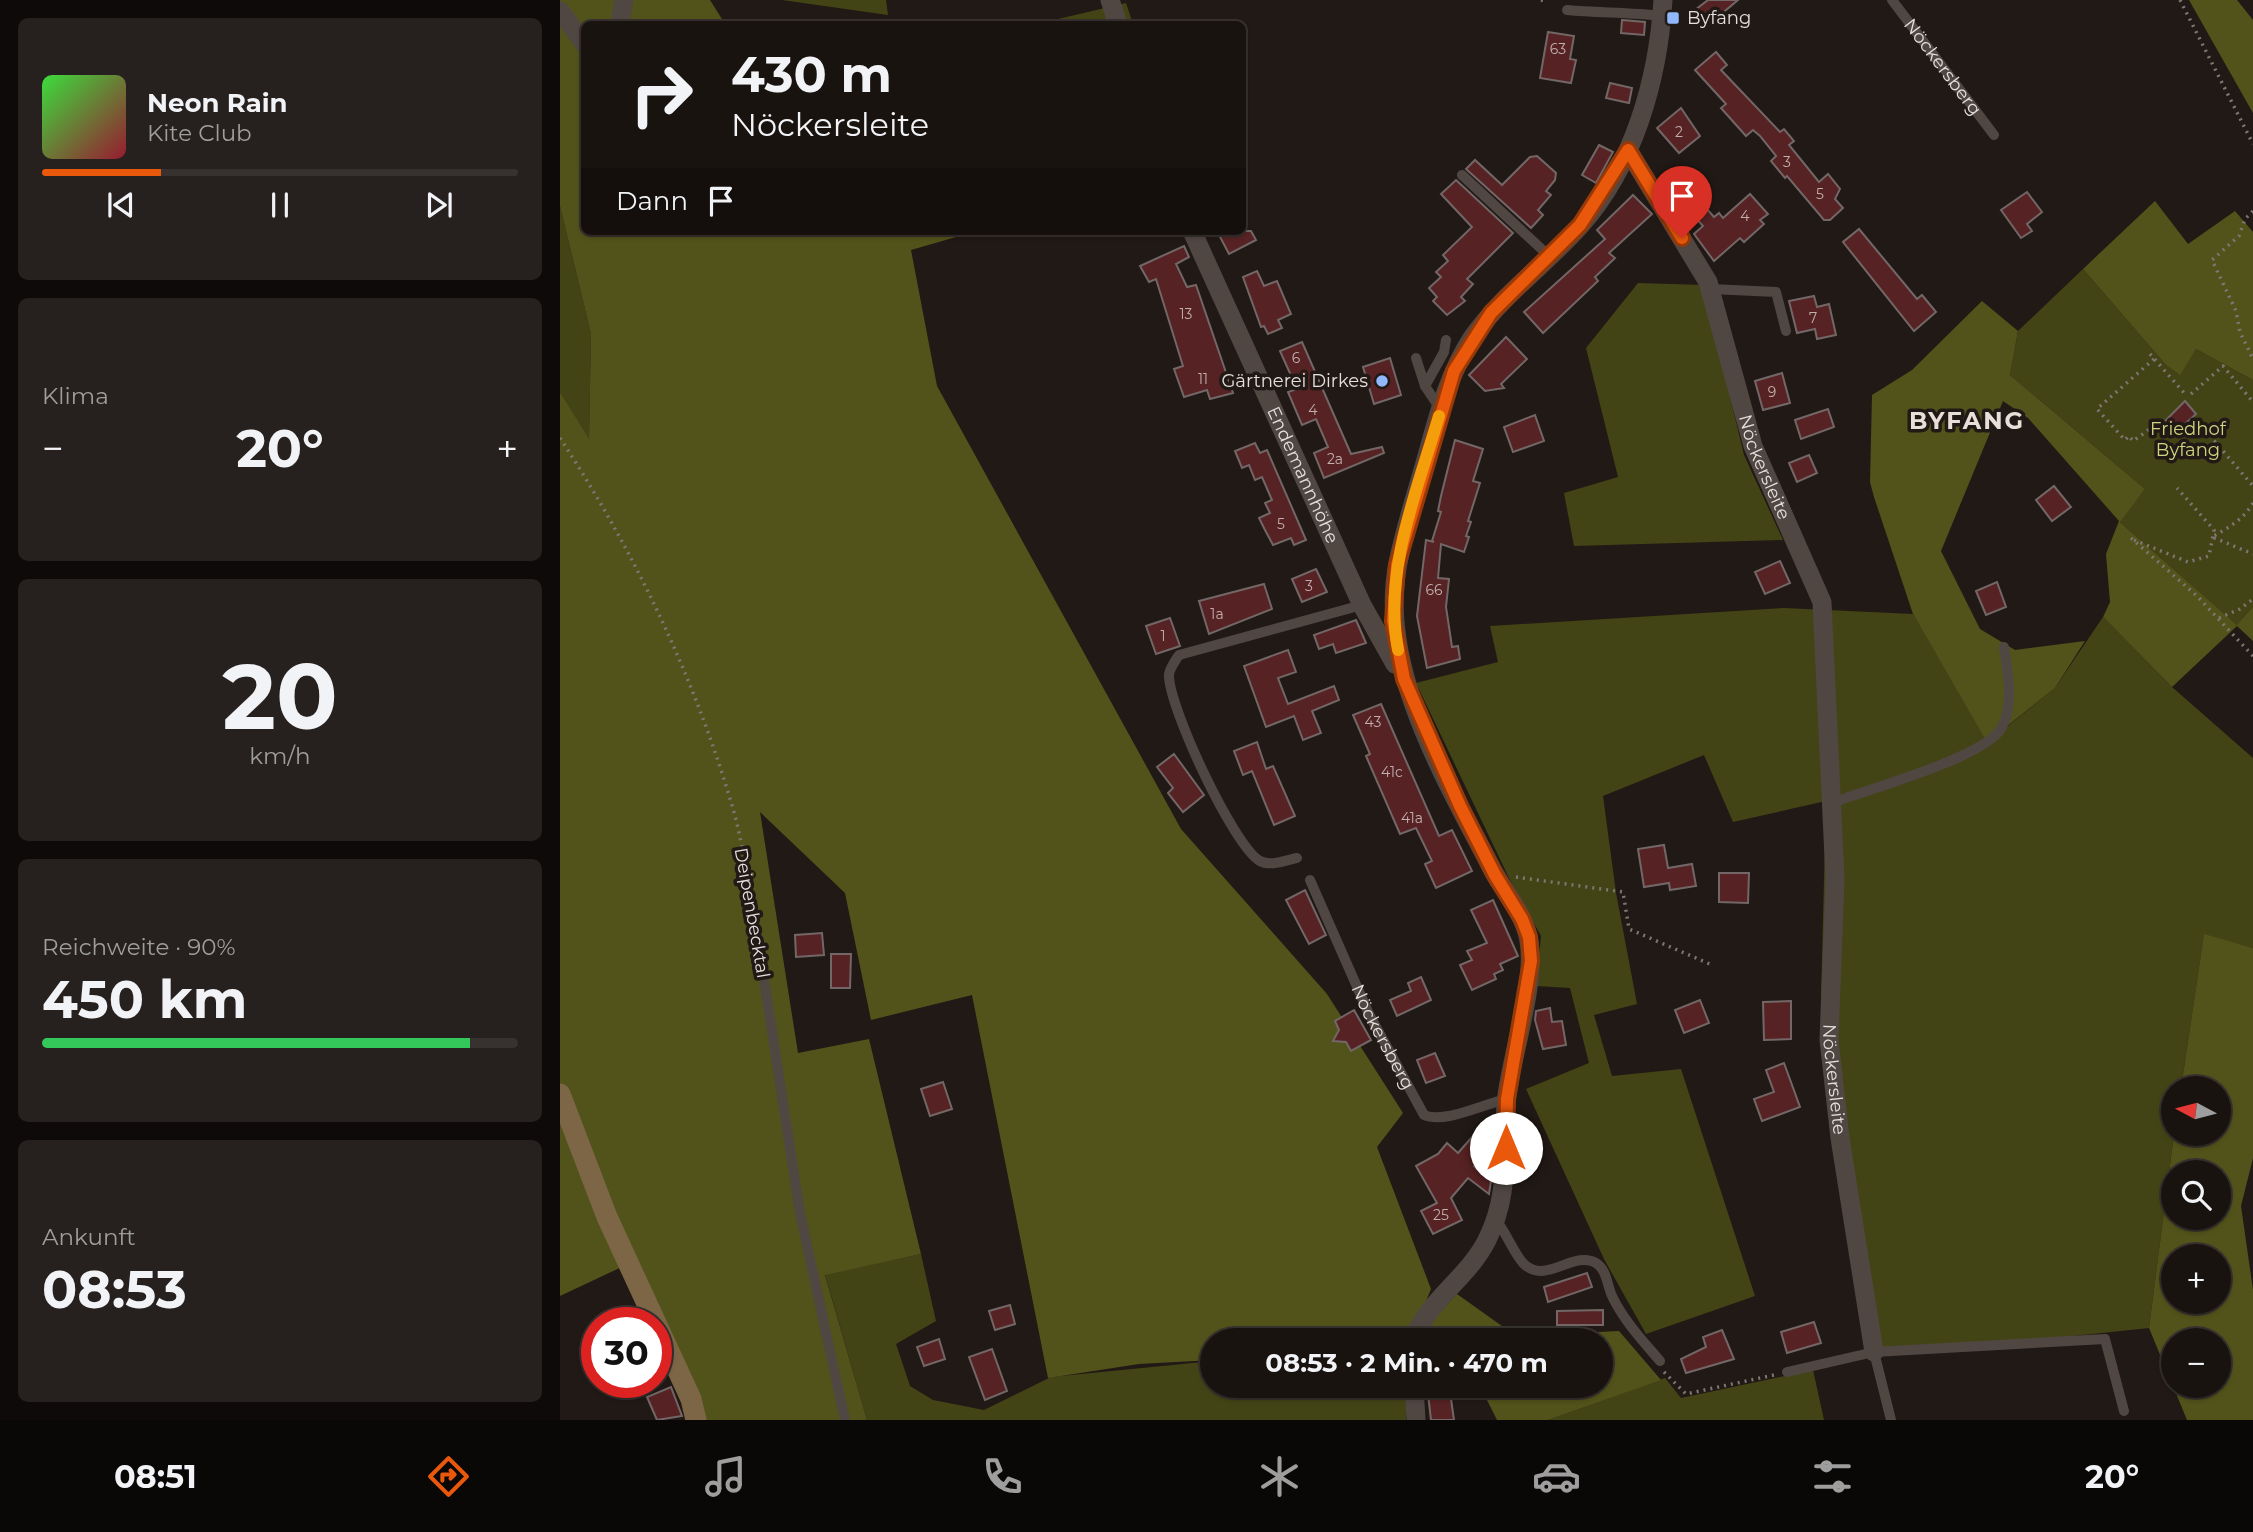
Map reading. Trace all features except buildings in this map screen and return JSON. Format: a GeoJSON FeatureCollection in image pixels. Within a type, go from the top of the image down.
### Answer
{"type":"FeatureCollection","features":[{"type":"Feature","properties":{"kind":"main road"},"geometry":{"type":"LineString","coordinates":[[560,1094],[607,1217],[691,1399],[696,1420]]}},
{"type":"Feature","properties":{"kind":"street"},"geometry":{"type":"LineString","coordinates":[[620,21],[624,0]]}},
{"type":"Feature","properties":{"kind":"street"},"geometry":{"type":"LineString","coordinates":[[1110,0],[1117,21]]}},
{"type":"Feature","properties":{"kind":"street"},"geometry":{"type":"LineString","coordinates":[[1419,1328],[1426,1314],[1472,1264],[1496,1220],[1503,1201],[1507,1099],[1531,961],[1529,937],[1522,919],[1495,875],[1460,806],[1404,679],[1393,621],[1397,565],[1440,410],[1454,371],[1471,340],[1491,313],[1549,257],[1593,209],[1628,150],[1652,81],[1662,8]]}},
{"type":"Feature","properties":{"kind":"street"},"geometry":{"type":"LineString","coordinates":[[560,10],[581,39]]}},
{"type":"Feature","properties":{"kind":"street","name":"Nöckersleite"},"geometry":{"type":"LineString","coordinates":[[1628,150],[1711,289],[1713,307],[1753,446],[1822,602],[1835,879],[1830,1052],[1874,1352]]}},
{"type":"Feature","properties":{"kind":"street","name":"Endemannhöhe"},"geometry":{"type":"LineString","coordinates":[[1194,235],[1362,606],[1404,679]]}},
{"type":"Feature","properties":{"kind":"street"},"geometry":{"type":"LineString","coordinates":[[1415,1398],[1416,1420]]}},
{"type":"Feature","properties":{"kind":"lane","name":"Nöckersberg"},"geometry":{"type":"LineString","coordinates":[[1892,0],[1994,135]]}},
{"type":"Feature","properties":{"kind":"lane"},"geometry":{"type":"LineString","coordinates":[[1567,10],[1597,12],[1662,8]]}},
{"type":"Feature","properties":{"kind":"lane"},"geometry":{"type":"LineString","coordinates":[[1462,175],[1549,257]]}},
{"type":"Feature","properties":{"kind":"lane"},"geometry":{"type":"LineString","coordinates":[[1711,289],[1776,292],[1786,331]]}},
{"type":"Feature","properties":{"kind":"lane"},"geometry":{"type":"LineString","coordinates":[[1425,386],[1444,352],[1446,340]]}},
{"type":"Feature","properties":{"kind":"lane"},"geometry":{"type":"LineString","coordinates":[[1416,358],[1425,386],[1440,410]]}},
{"type":"Feature","properties":{"kind":"lane"},"geometry":{"type":"LineString","coordinates":[[1297,858],[1270,864],[1258,861],[1231,827],[1185,731],[1171,694],[1169,671],[1179,655],[1362,606]]}},
{"type":"Feature","properties":{"kind":"lane"},"geometry":{"type":"LineString","coordinates":[[1832,803],[1964,755],[1985,746],[1997,736],[2004,724],[2009,694],[2004,648]]}},
{"type":"Feature","properties":{"kind":"lane","name":"Nöckersberg"},"geometry":{"type":"LineString","coordinates":[[1310,880],[1369,1014],[1424,1115],[1434,1119],[1447,1117],[1507,1099]]}},
{"type":"Feature","properties":{"kind":"lane","name":"Deipenbecktal"},"geometry":{"type":"LineString","coordinates":[[757,934],[800,1213],[845,1420]]}},
{"type":"Feature","properties":{"kind":"lane"},"geometry":{"type":"LineString","coordinates":[[1496,1220],[1509,1236],[1524,1265],[1536,1271],[1583,1259],[1604,1270],[1611,1293],[1624,1318],[1660,1361]]}},
{"type":"Feature","properties":{"kind":"lane"},"geometry":{"type":"LineString","coordinates":[[1787,1372],[1874,1352],[2105,1339],[2124,1411]]}},
{"type":"Feature","properties":{"kind":"lane","name":"Nöckersleite"},"geometry":{"type":"LineString","coordinates":[[1874,1352],[1891,1420]]}},
{"type":"Feature","properties":{"kind":"path"},"geometry":{"type":"LineString","coordinates":[[2180,0],[2253,144]]}},
{"type":"Feature","properties":{"kind":"path"},"geometry":{"type":"LineString","coordinates":[[2253,211],[2245,219],[2239,236],[2212,260],[2236,311],[2240,332],[2253,359]]}},
{"type":"Feature","properties":{"kind":"path"},"geometry":{"type":"LineString","coordinates":[[2150,354],[2189,395],[2223,366],[2253,402]]}},
{"type":"Feature","properties":{"kind":"path"},"geometry":{"type":"LineString","coordinates":[[2154,359],[2097,409],[2126,440],[2129,436],[2133,441],[2161,421]]}},
{"type":"Feature","properties":{"kind":"path"},"geometry":{"type":"LineString","coordinates":[[2205,430],[2253,486]]}},
{"type":"Feature","properties":{"kind":"path","name":"Deipenbecktal"},"geometry":{"type":"LineString","coordinates":[[560,438],[598,496],[637,570],[694,696],[732,804],[757,934]]}},
{"type":"Feature","properties":{"kind":"path"},"geometry":{"type":"LineString","coordinates":[[2177,488],[2214,530],[2209,556],[2188,562],[2131,538],[2218,619],[2253,656]]}},
{"type":"Feature","properties":{"kind":"path"},"geometry":{"type":"LineString","coordinates":[[2212,537],[2239,519],[2253,503]]}},
{"type":"Feature","properties":{"kind":"path"},"geometry":{"type":"LineString","coordinates":[[2212,537],[2253,554]]}},
{"type":"Feature","properties":{"kind":"path"},"geometry":{"type":"LineString","coordinates":[[2218,619],[2253,599]]}},
{"type":"Feature","properties":{"kind":"path"},"geometry":{"type":"LineString","coordinates":[[1495,875],[1623,892],[1629,929],[1712,965]]}},
{"type":"Feature","properties":{"kind":"path"},"geometry":{"type":"LineString","coordinates":[[1660,1361],[1654,1363],[1686,1394],[1787,1372]]}},
{"type":"Feature","properties":{"kind":"green space"},"geometry":{"type":"Polygon","coordinates":[[[782,0],[886,0],[888,15],[782,0]]]}},
{"type":"Feature","properties":{"kind":"green space"},"geometry":{"type":"Polygon","coordinates":[[[1126,3],[1132,21],[1050,21],[1126,3]]]}},
{"type":"Feature","properties":{"kind":"green space"},"geometry":{"type":"Polygon","coordinates":[[[560,206],[591,334],[589,441],[560,392],[560,206]]]}},
{"type":"Feature","properties":{"kind":"green space","name":"Friedhof Byfang"},"geometry":{"type":"Polygon","coordinates":[[[2083,269],[2166,365],[2179,374],[2196,349],[2253,380],[2253,607],[2238,626],[2119,521],[2145,489],[2010,375],[2018,331],[2083,269]]]}},
{"type":"Feature","properties":{"kind":"green space"},"geometry":{"type":"Polygon","coordinates":[[[1638,283],[1703,285],[1744,455],[1783,540],[1574,546],[1564,493],[1618,477],[1586,348],[1638,283]]]}},
{"type":"Feature","properties":{"kind":"green space"},"geometry":{"type":"Polygon","coordinates":[[[1784,608],[1913,614],[1988,742],[2055,688],[2103,617],[2172,687],[2253,758],[2253,948],[2204,935],[2183,1076],[2161,1076],[2161,1146],[2172,1146],[2171,1160],[2161,1160],[2162,1230],[2149,1328],[1879,1356],[1821,999],[1826,801],[1733,822],[1704,755],[1603,796],[1616,893],[1637,1004],[1594,1015],[1612,1076],[1681,1069],[1755,1296],[1646,1334],[1604,1259],[1526,1089],[1589,1063],[1570,988],[1536,986],[1541,936],[1509,878],[1416,683],[1498,662],[1490,626],[1784,608]]]}},
{"type":"Feature","properties":{"kind":"green space"},"geometry":{"type":"Polygon","coordinates":[[[921,1254],[936,1321],[896,1344],[910,1386],[933,1400],[984,1410],[1051,1377],[1200,1362],[1200,1398],[1407,1398],[1406,1420],[867,1420],[825,1274],[921,1254]]]}},
{"type":"Feature","properties":{"kind":"green space"},"geometry":{"type":"Polygon","coordinates":[[[1813,1370],[1824,1420],[1548,1420],[1665,1378],[1681,1398],[1813,1370]]]}},
{"type":"Feature","properties":{"kind":"shaded area"},"geometry":{"type":"Polygon","coordinates":[[[560,0],[710,0],[723,21],[581,21],[581,235],[955,235],[956,237],[911,250],[937,386],[1181,829],[1327,994],[1403,1113],[1377,1147],[1431,1289],[1415,1328],[1200,1328],[1200,1361],[1139,1364],[1048,1378],[972,995],[871,1020],[845,893],[760,812],[798,1053],[869,1039],[921,1254],[825,1275],[867,1420],[698,1420],[672,1358],[672,1307],[651,1307],[560,1089],[560,392],[589,439],[591,334],[560,206],[560,0]]]}},
{"type":"Feature","properties":{"kind":"shaded area"},"geometry":{"type":"Polygon","coordinates":[[[2189,0],[2237,0],[2253,20],[2253,113],[2189,0]]]}},
{"type":"Feature","properties":{"kind":"shaded area"},"geometry":{"type":"Polygon","coordinates":[[[2155,201],[2188,244],[2235,211],[2253,232],[2253,380],[2196,349],[2180,375],[2166,365],[2083,269],[2155,201]]]}},
{"type":"Feature","properties":{"kind":"shaded area"},"geometry":{"type":"Polygon","coordinates":[[[1982,301],[2018,331],[2010,375],[2145,489],[2120,522],[2237,625],[2253,607],[2253,641],[2237,626],[2172,687],[2103,617],[2110,602],[2106,554],[2119,521],[2028,418],[2003,401],[1941,551],[1980,629],[2015,650],[2085,641],[2055,688],[1987,742],[1913,614],[1870,482],[1872,395],[1912,370],[1982,301]]]}},
{"type":"Feature","properties":{"kind":"shaded area"},"geometry":{"type":"Polygon","coordinates":[[[2204,934],[2253,948],[2253,1158],[2241,1206],[2253,1290],[2253,1420],[2187,1420],[2178,1398],[2231,1398],[2231,1328],[2161,1328],[2161,1357],[2149,1328],[2162,1230],[2231,1230],[2231,1160],[2171,1160],[2172,1146],[2231,1146],[2231,1076],[2183,1076],[2204,934]]]}},
{"type":"Feature","properties":{"kind":"shaded area"},"geometry":{"type":"Polygon","coordinates":[[[560,1096],[628,1264],[560,1296],[560,1096]]]}},
{"type":"Feature","properties":{"kind":"shaded area"},"geometry":{"type":"Polygon","coordinates":[[[1457,1294],[1505,1328],[1429,1328],[1434,1318],[1457,1294]]]}},
{"type":"Feature","properties":{"kind":"shaded area"},"geometry":{"type":"Polygon","coordinates":[[[1613,1331],[1619,1331],[1661,1380],[1613,1397],[1613,1331]]]}},
{"type":"Feature","properties":{"kind":"shaded area"},"geometry":{"type":"Polygon","coordinates":[[[1486,1398],[1610,1398],[1548,1420],[1497,1420],[1486,1398]]]}},
{"type":"Feature","properties":{"kind":"slow traffic"},"geometry":{"type":"LineString","coordinates":[[1398,650],[1393,621],[1397,565],[1439,416]]}},
{"type":"Feature","properties":{"kind":"place","name":"Byfang"},"geometry":{"type":"Point","coordinates":[1673,18]}},
{"type":"Feature","properties":{"kind":"place","name":"Gärtnerei Dirkes"},"geometry":{"type":"Point","coordinates":[1382,381]}},
{"type":"Feature","properties":{"kind":"district","name":"BYFANG"},"geometry":{"type":"Point","coordinates":[1967,421]}},
{"type":"Feature","properties":{"kind":"route"},"geometry":{"type":"LineString","coordinates":[[1506,1148],[1507,1099],[1531,961],[1529,937],[1522,919],[1495,875],[1460,806],[1404,679],[1393,621],[1397,565],[1440,410],[1454,371],[1471,340],[1491,313],[1580,225],[1613,179],[1628,150],[1682,238]]}}]}
